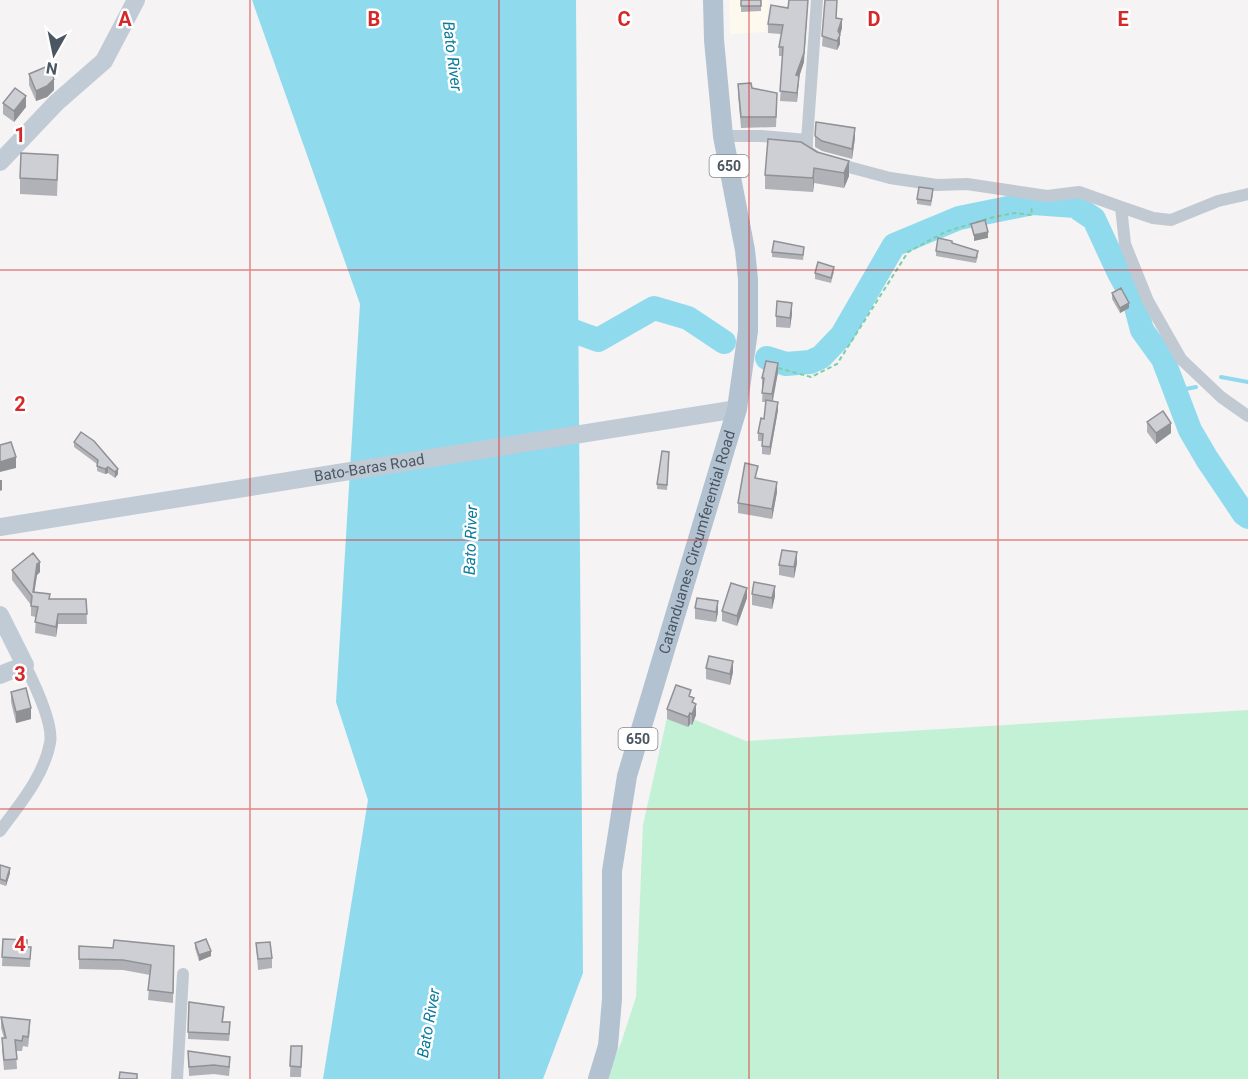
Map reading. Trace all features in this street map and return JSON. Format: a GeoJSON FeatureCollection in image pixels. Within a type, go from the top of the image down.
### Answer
{"type":"FeatureCollection","features":[{"type":"Feature","properties":{"kind":"main road"},"geometry":{"type":"LineString","coordinates":[[0,162],[56,103],[104,61],[136,0]]}},
{"type":"Feature","properties":{"kind":"main road","name":"Catanduanes Circumferential Road"},"geometry":{"type":"LineString","coordinates":[[598,1079],[608,1046],[612,999],[612,871],[627,776],[737,410],[748,331],[748,279],[745,250],[723,136],[714,40],[713,0]]}},
{"type":"Feature","properties":{"kind":"main road","name":"Bato-Baras Road"},"geometry":{"type":"LineString","coordinates":[[0,527],[737,410]]}},
{"type":"Feature","properties":{"kind":"main road"},"geometry":{"type":"LineString","coordinates":[[0,675],[25,665],[2,626]]}},
{"type":"Feature","properties":{"kind":"street"},"geometry":{"type":"LineString","coordinates":[[817,0],[807,151],[819,159],[890,178],[937,185],[966,184],[1047,195],[1079,192],[1153,218],[1171,220],[1218,201],[1248,194]]}},
{"type":"Feature","properties":{"kind":"street"},"geometry":{"type":"LineString","coordinates":[[723,136],[761,136],[807,140]]}},
{"type":"Feature","properties":{"kind":"street"},"geometry":{"type":"LineString","coordinates":[[1121,207],[1125,244],[1148,301],[1181,359],[1221,397],[1248,416]]}},
{"type":"Feature","properties":{"kind":"street"},"geometry":{"type":"LineString","coordinates":[[0,831],[40,771],[51,741],[43,704],[25,665]]}},
{"type":"Feature","properties":{"kind":"street"},"geometry":{"type":"LineString","coordinates":[[177,1079],[183,974]]}},
{"type":"Feature","properties":{"kind":"path"},"geometry":{"type":"LineString","coordinates":[[776,367],[811,377],[837,364],[908,252],[945,232],[1014,213],[1032,214]]}},
{"type":"Feature","properties":{"kind":"shaded area"},"geometry":{"type":"Polygon","coordinates":[[[729,0],[769,0],[766,32],[730,34],[729,0]]]}},
{"type":"Feature","properties":{"kind":"green space"},"geometry":{"type":"Polygon","coordinates":[[[669,709],[746,741],[1248,710],[1248,1079],[605,1079],[621,1043],[636,997],[643,825],[669,709]]]}},
{"type":"Feature","properties":{"kind":"water","name":"Bato River"},"geometry":{"type":"Polygon","coordinates":[[[252,0],[576,0],[583,973],[543,1079],[323,1079],[368,800],[336,702],[360,304],[252,0]]]}},
{"type":"Feature","properties":{"kind":"building"},"geometry":{"type":"Polygon","coordinates":[[[741,0],[761,0],[761,6],[741,6],[741,0]]]}},
{"type":"Feature","properties":{"kind":"building"},"geometry":{"type":"Polygon","coordinates":[[[789,0],[808,0],[804,53],[796,75],[799,76],[797,93],[780,91],[783,47],[779,47],[783,25],[768,24],[771,5],[788,8],[789,0]]]}},
{"type":"Feature","properties":{"kind":"building"},"geometry":{"type":"Polygon","coordinates":[[[825,0],[837,0],[836,18],[842,19],[837,41],[822,36],[825,0]]]}},
{"type":"Feature","properties":{"kind":"building"},"geometry":{"type":"Polygon","coordinates":[[[48,66],[54,79],[47,86],[36,91],[29,74],[48,66]]]}},
{"type":"Feature","properties":{"kind":"building"},"geometry":{"type":"Polygon","coordinates":[[[751,83],[752,88],[777,93],[776,117],[741,117],[738,84],[751,83]]]}},
{"type":"Feature","properties":{"kind":"building"},"geometry":{"type":"Polygon","coordinates":[[[15,88],[26,96],[14,111],[3,103],[15,88]]]}},
{"type":"Feature","properties":{"kind":"building"},"geometry":{"type":"Polygon","coordinates":[[[816,122],[855,128],[852,149],[822,141],[815,136],[816,122]]]}},
{"type":"Feature","properties":{"kind":"building"},"geometry":{"type":"Polygon","coordinates":[[[768,139],[801,142],[817,152],[849,161],[844,173],[814,168],[813,178],[765,175],[768,139]]]}},
{"type":"Feature","properties":{"kind":"building"},"geometry":{"type":"Polygon","coordinates":[[[21,153],[58,155],[57,180],[20,178],[21,153]]]}},
{"type":"Feature","properties":{"kind":"building"},"geometry":{"type":"Polygon","coordinates":[[[919,187],[933,189],[931,201],[917,199],[919,187]]]}},
{"type":"Feature","properties":{"kind":"building"},"geometry":{"type":"Polygon","coordinates":[[[985,220],[988,232],[974,235],[971,224],[985,220]]]}},
{"type":"Feature","properties":{"kind":"building"},"geometry":{"type":"Polygon","coordinates":[[[938,238],[978,251],[976,258],[936,251],[938,238]]]}},
{"type":"Feature","properties":{"kind":"building"},"geometry":{"type":"Polygon","coordinates":[[[774,241],[804,247],[803,255],[772,252],[774,241]]]}},
{"type":"Feature","properties":{"kind":"building"},"geometry":{"type":"Polygon","coordinates":[[[818,262],[834,267],[831,278],[815,273],[818,262]]]}},
{"type":"Feature","properties":{"kind":"building"},"geometry":{"type":"Polygon","coordinates":[[[1121,288],[1129,303],[1120,308],[1112,293],[1121,288]]]}},
{"type":"Feature","properties":{"kind":"building"},"geometry":{"type":"Polygon","coordinates":[[[777,301],[792,303],[790,318],[776,316],[777,301]]]}},
{"type":"Feature","properties":{"kind":"building"},"geometry":{"type":"Polygon","coordinates":[[[766,361],[778,363],[772,394],[762,393],[764,378],[762,378],[766,361]]]}},
{"type":"Feature","properties":{"kind":"building"},"geometry":{"type":"Polygon","coordinates":[[[766,400],[778,402],[770,447],[762,446],[763,434],[758,433],[761,418],[764,419],[766,400]]]}},
{"type":"Feature","properties":{"kind":"building"},"geometry":{"type":"Polygon","coordinates":[[[1163,411],[1171,423],[1156,433],[1147,422],[1163,411]]]}},
{"type":"Feature","properties":{"kind":"building"},"geometry":{"type":"Polygon","coordinates":[[[81,432],[94,441],[118,469],[115,472],[108,467],[105,469],[97,466],[98,460],[74,442],[81,432]]]}},
{"type":"Feature","properties":{"kind":"building"},"geometry":{"type":"Polygon","coordinates":[[[11,442],[16,457],[0,462],[0,445],[11,442]]]}},
{"type":"Feature","properties":{"kind":"building"},"geometry":{"type":"Polygon","coordinates":[[[662,451],[669,452],[667,485],[657,484],[662,451]]]}},
{"type":"Feature","properties":{"kind":"building"},"geometry":{"type":"Polygon","coordinates":[[[745,463],[758,466],[755,478],[777,482],[772,509],[738,503],[745,463]]]}},
{"type":"Feature","properties":{"kind":"building"},"geometry":{"type":"Polygon","coordinates":[[[782,550],[797,552],[794,567],[779,565],[782,550]]]}},
{"type":"Feature","properties":{"kind":"building"},"geometry":{"type":"Polygon","coordinates":[[[33,553],[40,562],[37,564],[33,592],[50,594],[49,599],[86,599],[87,614],[58,614],[56,627],[35,622],[38,607],[31,606],[32,596],[12,570],[33,553]]]}},
{"type":"Feature","properties":{"kind":"building"},"geometry":{"type":"Polygon","coordinates":[[[754,582],[775,586],[772,598],[752,594],[754,582]]]}},
{"type":"Feature","properties":{"kind":"building"},"geometry":{"type":"Polygon","coordinates":[[[731,583],[747,588],[737,616],[722,611],[731,583]]]}},
{"type":"Feature","properties":{"kind":"building"},"geometry":{"type":"Polygon","coordinates":[[[697,598],[718,601],[716,612],[695,608],[697,598]]]}},
{"type":"Feature","properties":{"kind":"building"},"geometry":{"type":"Polygon","coordinates":[[[709,656],[733,661],[730,674],[706,668],[709,656]]]}},
{"type":"Feature","properties":{"kind":"building"},"geometry":{"type":"Polygon","coordinates":[[[676,685],[691,690],[689,696],[694,698],[692,702],[696,704],[692,714],[690,713],[688,717],[667,709],[676,685]]]}},
{"type":"Feature","properties":{"kind":"building"},"geometry":{"type":"Polygon","coordinates":[[[26,688],[31,708],[16,712],[11,692],[26,688]]]}},
{"type":"Feature","properties":{"kind":"building"},"geometry":{"type":"Polygon","coordinates":[[[0,865],[10,868],[6,881],[0,879],[0,865]]]}},
{"type":"Feature","properties":{"kind":"building"},"geometry":{"type":"Polygon","coordinates":[[[3,939],[27,940],[27,947],[31,947],[30,959],[2,957],[3,939]]]}},
{"type":"Feature","properties":{"kind":"building"},"geometry":{"type":"Polygon","coordinates":[[[206,939],[211,951],[199,955],[195,943],[206,939]]]}},
{"type":"Feature","properties":{"kind":"building"},"geometry":{"type":"Polygon","coordinates":[[[114,940],[174,946],[173,993],[148,990],[151,965],[123,960],[79,959],[79,946],[113,948],[114,940]]]}},
{"type":"Feature","properties":{"kind":"building"},"geometry":{"type":"Polygon","coordinates":[[[270,942],[272,958],[258,959],[256,943],[270,942]]]}},
{"type":"Feature","properties":{"kind":"building"},"geometry":{"type":"Polygon","coordinates":[[[189,1002],[224,1007],[222,1022],[230,1022],[229,1034],[188,1032],[189,1002]]]}},
{"type":"Feature","properties":{"kind":"building"},"geometry":{"type":"Polygon","coordinates":[[[1,1017],[30,1020],[28,1037],[23,1036],[22,1041],[15,1040],[17,1059],[4,1060],[2,1038],[6,1038],[1,1017]]]}},
{"type":"Feature","properties":{"kind":"building"},"geometry":{"type":"Polygon","coordinates":[[[291,1046],[302,1046],[301,1067],[290,1066],[291,1046]]]}},
{"type":"Feature","properties":{"kind":"building"},"geometry":{"type":"Polygon","coordinates":[[[188,1051],[230,1057],[229,1067],[214,1065],[189,1067],[188,1051]]]}},
{"type":"Feature","properties":{"kind":"building"},"geometry":{"type":"Polygon","coordinates":[[[120,1072],[137,1074],[137,1079],[119,1079],[120,1072]]]}},
{"type":"Feature","properties":{"kind":"waterway"},"geometry":{"type":"LineString","coordinates":[[767,358],[786,364],[810,362],[821,357],[842,335],[894,245],[959,218],[1033,203],[1075,206],[1094,219],[1134,300],[1142,330],[1163,359],[1190,430],[1207,459],[1248,517]]}},
{"type":"Feature","properties":{"kind":"waterway"},"geometry":{"type":"LineString","coordinates":[[549,322],[598,340],[654,308],[688,318],[724,342]]}},
{"type":"Feature","properties":{"kind":"waterway"},"geometry":{"type":"LineString","coordinates":[[1221,377],[1248,382]]}},
{"type":"Feature","properties":{"kind":"waterway"},"geometry":{"type":"LineString","coordinates":[[1175,391],[1196,387]]}}]}
